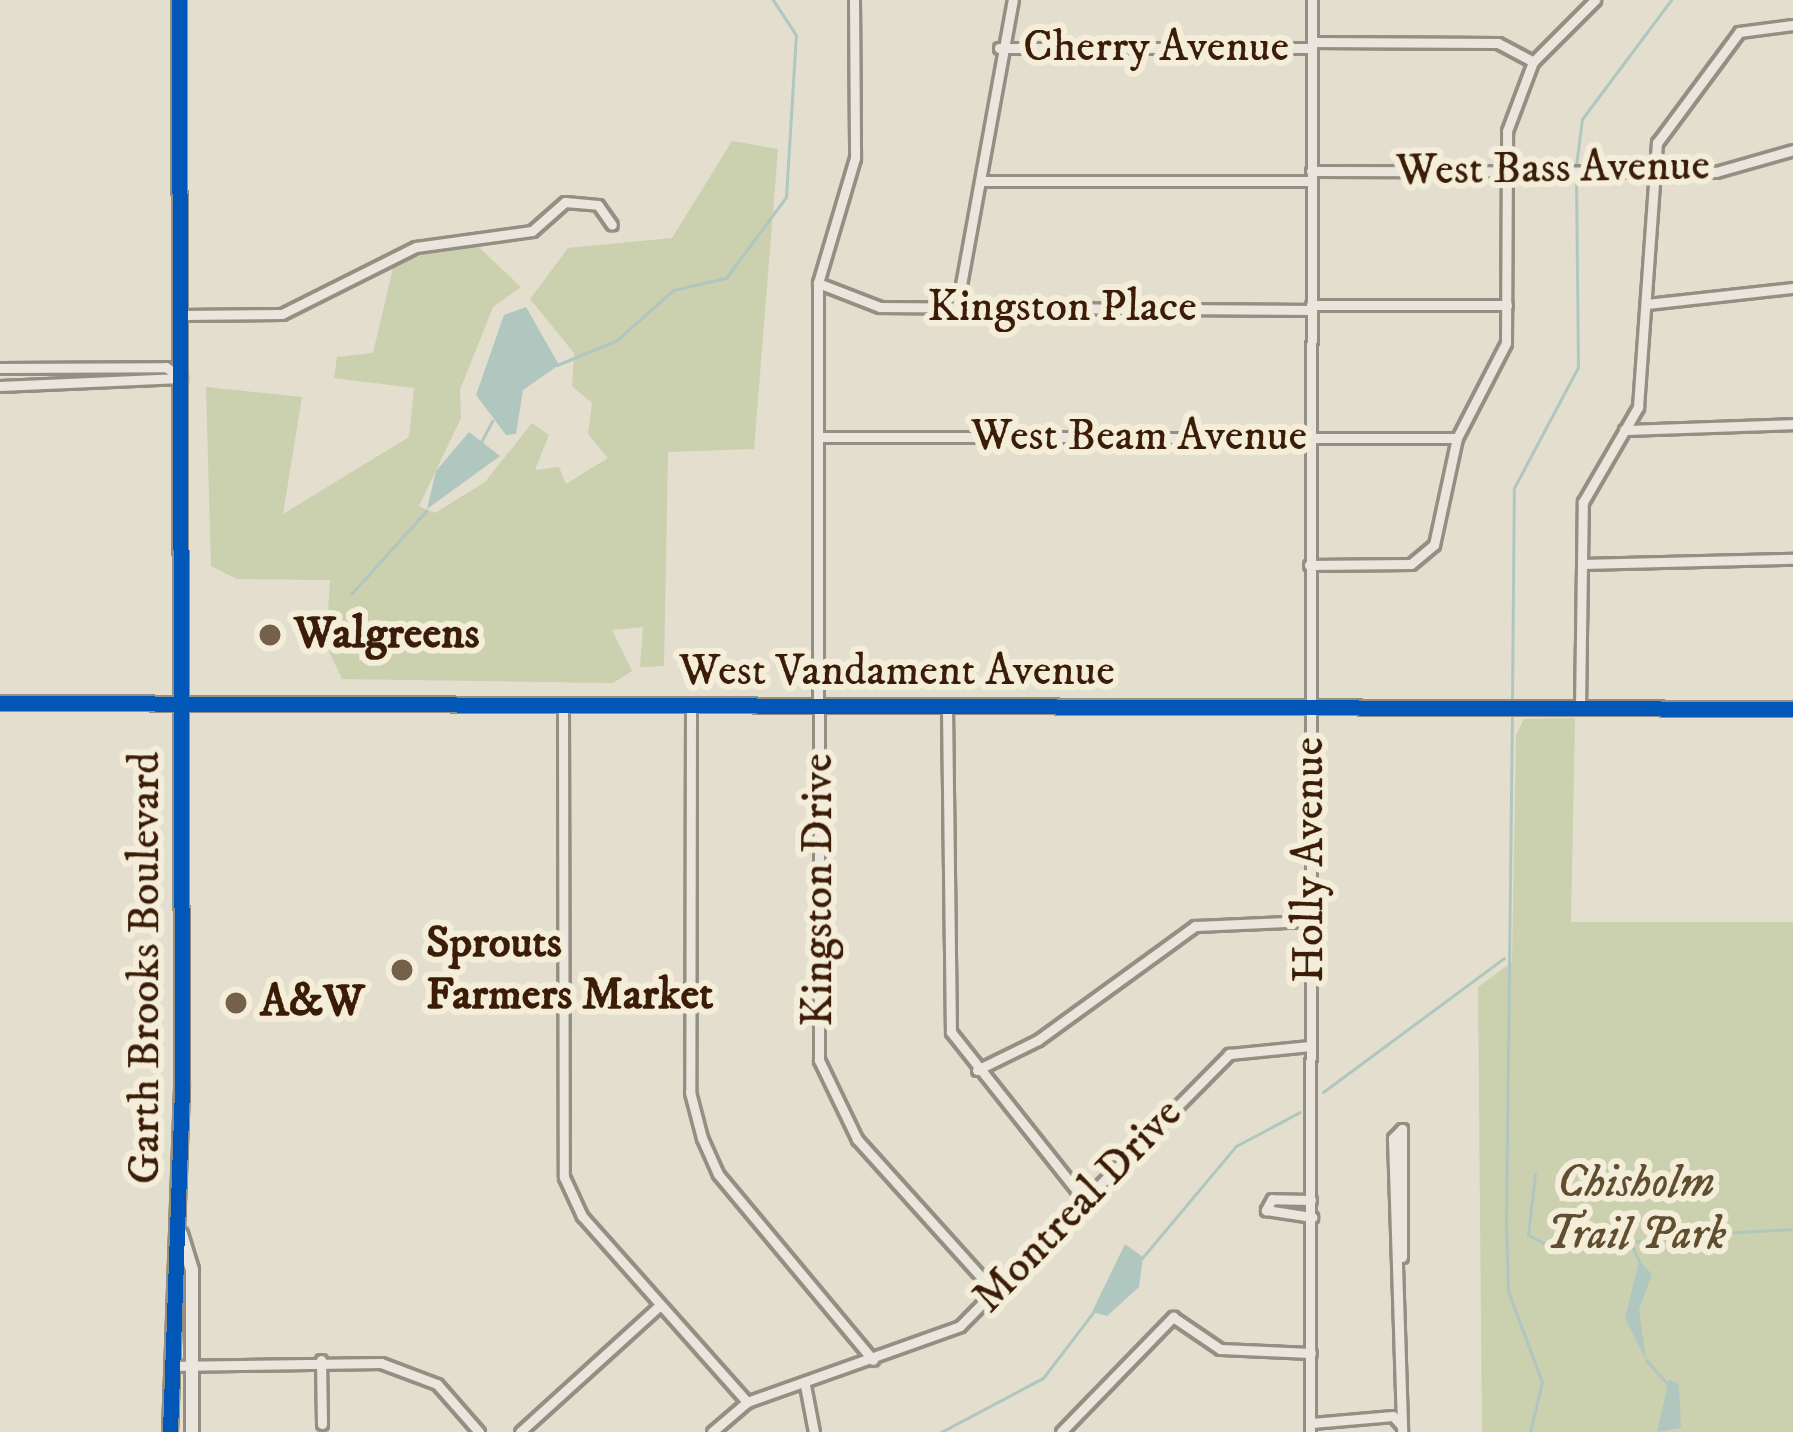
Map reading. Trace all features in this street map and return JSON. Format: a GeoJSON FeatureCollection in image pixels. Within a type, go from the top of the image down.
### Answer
{"type":"FeatureCollection","features":[{"type":"Feature","properties":{"kind":"street","name":"Garth Brooks Boulevard"},"geometry":{"type":"LineString","coordinates":[[170,1432],[170,1366],[181,1233],[184,703],[179,0]]}},
{"type":"Feature","properties":{"kind":"street","name":"Kingston Drive"},"geometry":{"type":"LineString","coordinates":[[854,0],[855,158],[818,283],[823,437],[823,1081],[857,1139],[995,1292]]}},
{"type":"Feature","properties":{"kind":"street"},"geometry":{"type":"LineString","coordinates":[[957,307],[1000,48],[1013,0]]}},
{"type":"Feature","properties":{"kind":"street","name":"Holly Avenue"},"geometry":{"type":"LineString","coordinates":[[1312,0],[1312,1430]]}},
{"type":"Feature","properties":{"kind":"street"},"geometry":{"type":"LineString","coordinates":[[1309,565],[1423,556],[1440,531],[1456,438],[1498,368],[1507,305],[1507,131],[1534,62],[1595,0]]}},
{"type":"Feature","properties":{"kind":"street"},"geometry":{"type":"LineString","coordinates":[[1580,708],[1583,502],[1624,430],[1646,368],[1646,183],[1656,172],[1658,143],[1739,32],[1793,25]]}},
{"type":"Feature","properties":{"kind":"street","name":"Cherry Avenue"},"geometry":{"type":"LineString","coordinates":[[1000,48],[1498,43],[1534,62]]}},
{"type":"Feature","properties":{"kind":"street","name":"West Bass Avenue"},"geometry":{"type":"LineString","coordinates":[[980,181],[1717,172],[1793,150]]}},
{"type":"Feature","properties":{"kind":"street"},"geometry":{"type":"LineString","coordinates":[[181,315],[282,314],[416,247],[532,231],[565,202],[598,205],[613,225]]}},
{"type":"Feature","properties":{"kind":"street","name":"Kingston Place"},"geometry":{"type":"LineString","coordinates":[[818,283],[880,307],[1507,305]]}},
{"type":"Feature","properties":{"kind":"street"},"geometry":{"type":"LineString","coordinates":[[1647,304],[1793,288]]}},
{"type":"Feature","properties":{"kind":"street"},"geometry":{"type":"LineString","coordinates":[[0,368],[130,368],[181,378]]}},
{"type":"Feature","properties":{"kind":"street"},"geometry":{"type":"LineString","coordinates":[[28,368],[28,386]]}},
{"type":"Feature","properties":{"kind":"street"},"geometry":{"type":"LineString","coordinates":[[129,385],[130,368]]}},
{"type":"Feature","properties":{"kind":"street"},"geometry":{"type":"LineString","coordinates":[[0,386],[129,385],[181,378]]}},
{"type":"Feature","properties":{"kind":"street"},"geometry":{"type":"LineString","coordinates":[[1624,430],[1793,424]]}},
{"type":"Feature","properties":{"kind":"street","name":"West Beam Avenue"},"geometry":{"type":"LineString","coordinates":[[823,437],[1456,438]]}},
{"type":"Feature","properties":{"kind":"street"},"geometry":{"type":"LineString","coordinates":[[1582,564],[1793,559]]}},
{"type":"Feature","properties":{"kind":"street","name":"West Vandament Avenue"},"geometry":{"type":"LineString","coordinates":[[0,703],[1793,709]]}},
{"type":"Feature","properties":{"kind":"street"},"geometry":{"type":"LineString","coordinates":[[562,707],[564,1177],[582,1216],[747,1402]]}},
{"type":"Feature","properties":{"kind":"street"},"geometry":{"type":"LineString","coordinates":[[692,707],[690,1092],[702,1138],[718,1174],[873,1360]]}},
{"type":"Feature","properties":{"kind":"street"},"geometry":{"type":"LineString","coordinates":[[947,708],[947,1002],[951,1032],[1080,1195]]}},
{"type":"Feature","properties":{"kind":"street"},"geometry":{"type":"LineString","coordinates":[[977,1070],[1038,1040],[1195,926],[1310,921]]}},
{"type":"Feature","properties":{"kind":"street","name":"Montreal Drive"},"geometry":{"type":"LineString","coordinates":[[712,1432],[747,1402],[960,1326],[1080,1195],[1228,1054],[1311,1046]]}},
{"type":"Feature","properties":{"kind":"street"},"geometry":{"type":"LineString","coordinates":[[1400,1430],[1402,1257],[1410,1139],[1402,1129],[1393,1138],[1402,1257]]}},
{"type":"Feature","properties":{"kind":"street"},"geometry":{"type":"LineString","coordinates":[[1311,1200],[1272,1199],[1265,1210],[1312,1217]]}},
{"type":"Feature","properties":{"kind":"street","name":"Garth Brooks Boulevard"},"geometry":{"type":"LineString","coordinates":[[181,1233],[192,1432]]}},
{"type":"Feature","properties":{"kind":"street"},"geometry":{"type":"LineString","coordinates":[[520,1432],[661,1305]]}},
{"type":"Feature","properties":{"kind":"street"},"geometry":{"type":"LineString","coordinates":[[1061,1432],[1078,1422],[1173,1317],[1220,1349],[1311,1353]]}},
{"type":"Feature","properties":{"kind":"street"},"geometry":{"type":"LineString","coordinates":[[170,1366],[191,1358],[381,1363],[437,1384],[479,1432]]}},
{"type":"Feature","properties":{"kind":"street"},"geometry":{"type":"LineString","coordinates":[[321,1360],[322,1424]]}},
{"type":"Feature","properties":{"kind":"street"},"geometry":{"type":"LineString","coordinates":[[805,1385],[814,1432]]}},
{"type":"Feature","properties":{"kind":"street"},"geometry":{"type":"LineString","coordinates":[[1312,1430],[1318,1416],[1394,1416],[1400,1430]]}},
{"type":"Feature","properties":{"kind":"street"},"geometry":{"type":"LineString","coordinates":[[1078,1422],[1086,1432]]}},
{"type":"Feature","properties":{"kind":"green space"},"geometry":{"type":"Polygon","coordinates":[[[732,141],[778,149],[754,449],[668,452],[664,666],[640,667],[643,627],[612,630],[632,671],[613,683],[342,679],[326,645],[330,580],[237,579],[211,566],[206,387],[302,397],[283,514],[409,437],[414,388],[334,378],[337,357],[373,353],[394,264],[471,240],[521,287],[493,307],[460,390],[461,418],[419,506],[435,513],[485,482],[532,423],[549,435],[535,470],[559,467],[566,484],[608,458],[588,434],[592,403],[572,386],[574,353],[530,299],[568,248],[672,238],[732,141]]]}},
{"type":"Feature","properties":{"kind":"green space","name":"Chisholm Trail Park"},"geometry":{"type":"Polygon","coordinates":[[[1575,718],[1571,922],[1793,922],[1793,1432],[1482,1432],[1478,987],[1512,962],[1516,735],[1524,719],[1575,718]]]}},
{"type":"Feature","properties":{"kind":"water"},"geometry":{"type":"Polygon","coordinates":[[[526,307],[559,365],[523,390],[516,434],[506,435],[476,395],[504,315],[526,307]]]}},
{"type":"Feature","properties":{"kind":"water"},"geometry":{"type":"Polygon","coordinates":[[[469,432],[500,456],[427,509],[436,471],[469,432]]]}},
{"type":"Feature","properties":{"kind":"water"},"geometry":{"type":"Polygon","coordinates":[[[1125,1244],[1143,1257],[1139,1287],[1107,1316],[1092,1312],[1125,1244]]]}},
{"type":"Feature","properties":{"kind":"water"},"geometry":{"type":"Polygon","coordinates":[[[1639,1261],[1652,1274],[1639,1310],[1646,1360],[1625,1318],[1639,1261]]]}},
{"type":"Feature","properties":{"kind":"water"},"geometry":{"type":"Polygon","coordinates":[[[1669,1379],[1679,1385],[1681,1428],[1657,1432],[1669,1379]]]}},
{"type":"Feature","properties":{"kind":"waterway"},"geometry":{"type":"LineString","coordinates":[[557,365],[617,340],[673,290],[726,278],[786,197],[796,35],[773,0]]}},
{"type":"Feature","properties":{"kind":"waterway"},"geometry":{"type":"LineString","coordinates":[[1576,166],[1582,119],[1671,0]]}},
{"type":"Feature","properties":{"kind":"waterway"},"geometry":{"type":"LineString","coordinates":[[1512,701],[1514,488],[1578,367],[1576,175]]}},
{"type":"Feature","properties":{"kind":"waterway"},"geometry":{"type":"LineString","coordinates":[[481,442],[492,421]]}},
{"type":"Feature","properties":{"kind":"waterway"},"geometry":{"type":"LineString","coordinates":[[351,594],[426,511]]}},
{"type":"Feature","properties":{"kind":"waterway"},"geometry":{"type":"LineString","coordinates":[[1512,711],[1506,1221],[1508,1291],[1542,1382],[1530,1432]]}},
{"type":"Feature","properties":{"kind":"waterway"},"geometry":{"type":"LineString","coordinates":[[1323,1092],[1504,958]]}},
{"type":"Feature","properties":{"kind":"waterway"},"geometry":{"type":"LineString","coordinates":[[1142,1258],[1236,1146],[1300,1112]]}},
{"type":"Feature","properties":{"kind":"waterway"},"geometry":{"type":"LineString","coordinates":[[1535,1174],[1528,1235],[1558,1250],[1711,1233]]}},
{"type":"Feature","properties":{"kind":"waterway"},"geometry":{"type":"LineString","coordinates":[[1720,1233],[1793,1229]]}},
{"type":"Feature","properties":{"kind":"waterway"},"geometry":{"type":"LineString","coordinates":[[1630,1241],[1639,1261]]}},
{"type":"Feature","properties":{"kind":"waterway"},"geometry":{"type":"LineString","coordinates":[[941,1432],[1043,1378],[1095,1310]]}},
{"type":"Feature","properties":{"kind":"waterway"},"geometry":{"type":"LineString","coordinates":[[1646,1360],[1667,1383]]}},
{"type":"Feature","properties":{"kind":"cycle path"},"geometry":{"type":"LineString","coordinates":[[170,1432],[182,1084],[179,0]]}},
{"type":"Feature","properties":{"kind":"cycle path"},"geometry":{"type":"LineString","coordinates":[[0,703],[1793,709]]}},
{"type":"Feature","properties":{"kind":"place","name":"Walgreens"},"geometry":{"type":"Point","coordinates":[270,635]}},
{"type":"Feature","properties":{"kind":"place","name":"Sprouts Farmers Market"},"geometry":{"type":"Point","coordinates":[402,970]}},
{"type":"Feature","properties":{"kind":"place","name":"A&W"},"geometry":{"type":"Point","coordinates":[236,1003]}}]}
